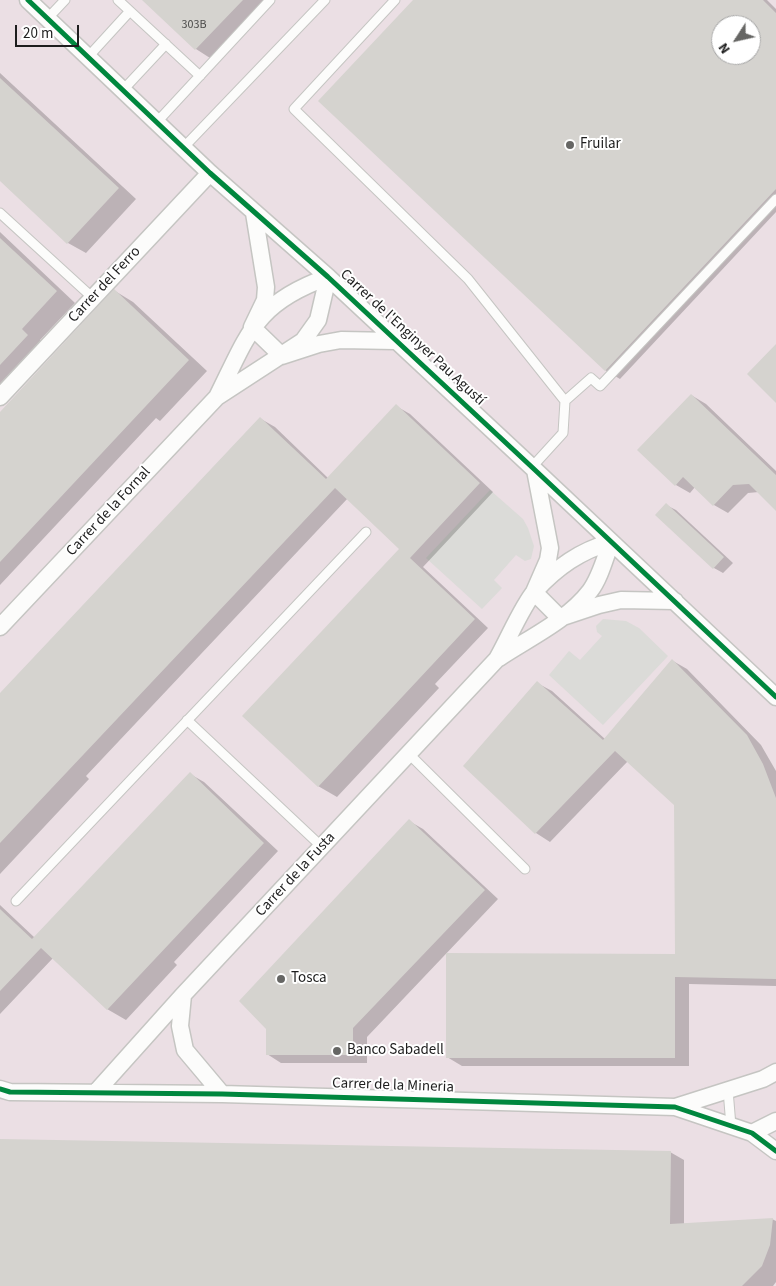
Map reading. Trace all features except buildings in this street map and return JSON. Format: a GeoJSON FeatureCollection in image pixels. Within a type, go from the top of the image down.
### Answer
{"type":"FeatureCollection","features":[{"type":"Feature","properties":{"kind":"street","name":"Carrer de l'Enginyer Pau Agustí"},"geometry":{"type":"LineString","coordinates":[[28,0],[210,173],[328,277],[534,468],[776,697]]}},
{"type":"Feature","properties":{"kind":"street","name":"Carrer del Ferro"},"geometry":{"type":"LineString","coordinates":[[0,397],[210,173]]}},
{"type":"Feature","properties":{"kind":"street","name":"Carrer de la Fornal"},"geometry":{"type":"LineString","coordinates":[[217,396],[265,300],[266,287],[254,213]]}},
{"type":"Feature","properties":{"kind":"street","name":"Carrer de la Fornal"},"geometry":{"type":"LineString","coordinates":[[252,327],[267,309],[284,297],[302,286],[328,277]]}},
{"type":"Feature","properties":{"kind":"street","name":"Carrer de la Fornal"},"geometry":{"type":"LineString","coordinates":[[0,627],[217,396],[303,341],[312,331],[318,320],[328,277]]}},
{"type":"Feature","properties":{"kind":"street"},"geometry":{"type":"LineString","coordinates":[[252,327],[282,356]]}},
{"type":"Feature","properties":{"kind":"street","name":"Carrer de la Fornal"},"geometry":{"type":"LineString","coordinates":[[282,356],[319,344],[342,340],[395,341]]}},
{"type":"Feature","properties":{"kind":"street","name":"Carrer de la Fusta"},"geometry":{"type":"LineString","coordinates":[[96,1092],[183,995],[497,659],[534,592],[548,560],[550,548],[534,468]]}},
{"type":"Feature","properties":{"kind":"street","name":"Carrer de la Fusta"},"geometry":{"type":"LineString","coordinates":[[534,592],[570,560],[588,548],[612,542]]}},
{"type":"Feature","properties":{"kind":"street","name":"Carrer de la Fusta"},"geometry":{"type":"LineString","coordinates":[[497,659],[560,618],[590,590],[612,542]]}},
{"type":"Feature","properties":{"kind":"street"},"geometry":{"type":"LineString","coordinates":[[534,592],[560,618]]}},
{"type":"Feature","properties":{"kind":"street","name":"Carrer de la Fusta"},"geometry":{"type":"LineString","coordinates":[[560,618],[621,600],[675,601]]}},
{"type":"Feature","properties":{"kind":"street"},"geometry":{"type":"LineString","coordinates":[[183,995],[180,1026],[185,1050],[222,1094]]}},
{"type":"Feature","properties":{"kind":"street","name":"Carrer de la Mineria"},"geometry":{"type":"LineString","coordinates":[[674,1107],[728,1090],[772,1079]]}},
{"type":"Feature","properties":{"kind":"street","name":"Carrer de la Mineria"},"geometry":{"type":"LineString","coordinates":[[0,1089],[10,1092],[222,1094],[674,1107],[752,1133],[776,1151]]}},
{"type":"Feature","properties":{"kind":"street"},"geometry":{"type":"LineString","coordinates":[[752,1133],[776,1121]]}},
{"type":"Feature","properties":{"kind":"lane"},"geometry":{"type":"LineString","coordinates":[[47,19],[65,0]]}},
{"type":"Feature","properties":{"kind":"lane"},"geometry":{"type":"LineString","coordinates":[[118,0],[200,76]]}},
{"type":"Feature","properties":{"kind":"lane"},"geometry":{"type":"LineString","coordinates":[[157,122],[270,0]]}},
{"type":"Feature","properties":{"kind":"lane"},"geometry":{"type":"LineString","coordinates":[[184,147],[325,0]]}},
{"type":"Feature","properties":{"kind":"lane"},"geometry":{"type":"LineString","coordinates":[[395,0],[294,109],[468,279],[565,401],[563,433],[534,468]]}},
{"type":"Feature","properties":{"kind":"lane"},"geometry":{"type":"LineString","coordinates":[[88,56],[130,11]]}},
{"type":"Feature","properties":{"kind":"lane"},"geometry":{"type":"LineString","coordinates":[[123,90],[166,44]]}},
{"type":"Feature","properties":{"kind":"lane"},"geometry":{"type":"LineString","coordinates":[[565,401],[591,378],[600,386],[776,199]]}},
{"type":"Feature","properties":{"kind":"lane"},"geometry":{"type":"LineString","coordinates":[[0,213],[93,298]]}},
{"type":"Feature","properties":{"kind":"lane"},"geometry":{"type":"LineString","coordinates":[[16,901],[366,532]]}},
{"type":"Feature","properties":{"kind":"lane"},"geometry":{"type":"LineString","coordinates":[[187,720],[322,847]]}},
{"type":"Feature","properties":{"kind":"lane"},"geometry":{"type":"LineString","coordinates":[[409,754],[525,869]]}},
{"type":"Feature","properties":{"kind":"lane"},"geometry":{"type":"LineString","coordinates":[[728,1090],[731,1126]]}},
{"type":"Feature","properties":{"kind":"shaded area"},"geometry":{"type":"Polygon","coordinates":[[[0,0],[776,0],[776,1286],[0,1286],[0,0]]]}},
{"type":"Feature","properties":{"kind":"shaded area"},"geometry":{"type":"Polygon","coordinates":[[[490,490],[523,519],[534,546],[531,559],[525,561],[516,555],[494,580],[502,588],[482,609],[426,558],[490,490]]]}},
{"type":"Feature","properties":{"kind":"shaded area"},"geometry":{"type":"Polygon","coordinates":[[[603,619],[626,621],[639,628],[668,656],[603,725],[549,675],[569,651],[580,660],[602,636],[597,632],[596,626],[603,619]]]}},
{"type":"Feature","properties":{"kind":"cycle path"},"geometry":{"type":"LineString","coordinates":[[28,0],[210,173],[328,277],[776,697]]}},
{"type":"Feature","properties":{"kind":"cycle path"},"geometry":{"type":"LineString","coordinates":[[0,1089],[10,1092],[222,1094],[675,1107],[752,1133],[776,1151]]}},
{"type":"Feature","properties":{"kind":"place","name":"Fruilar"},"geometry":{"type":"Point","coordinates":[570,145]}},
{"type":"Feature","properties":{"kind":"place","name":"Tosca"},"geometry":{"type":"Point","coordinates":[281,979]}},
{"type":"Feature","properties":{"kind":"place","name":"Banco Sabadell"},"geometry":{"type":"Point","coordinates":[337,1051]}}]}
